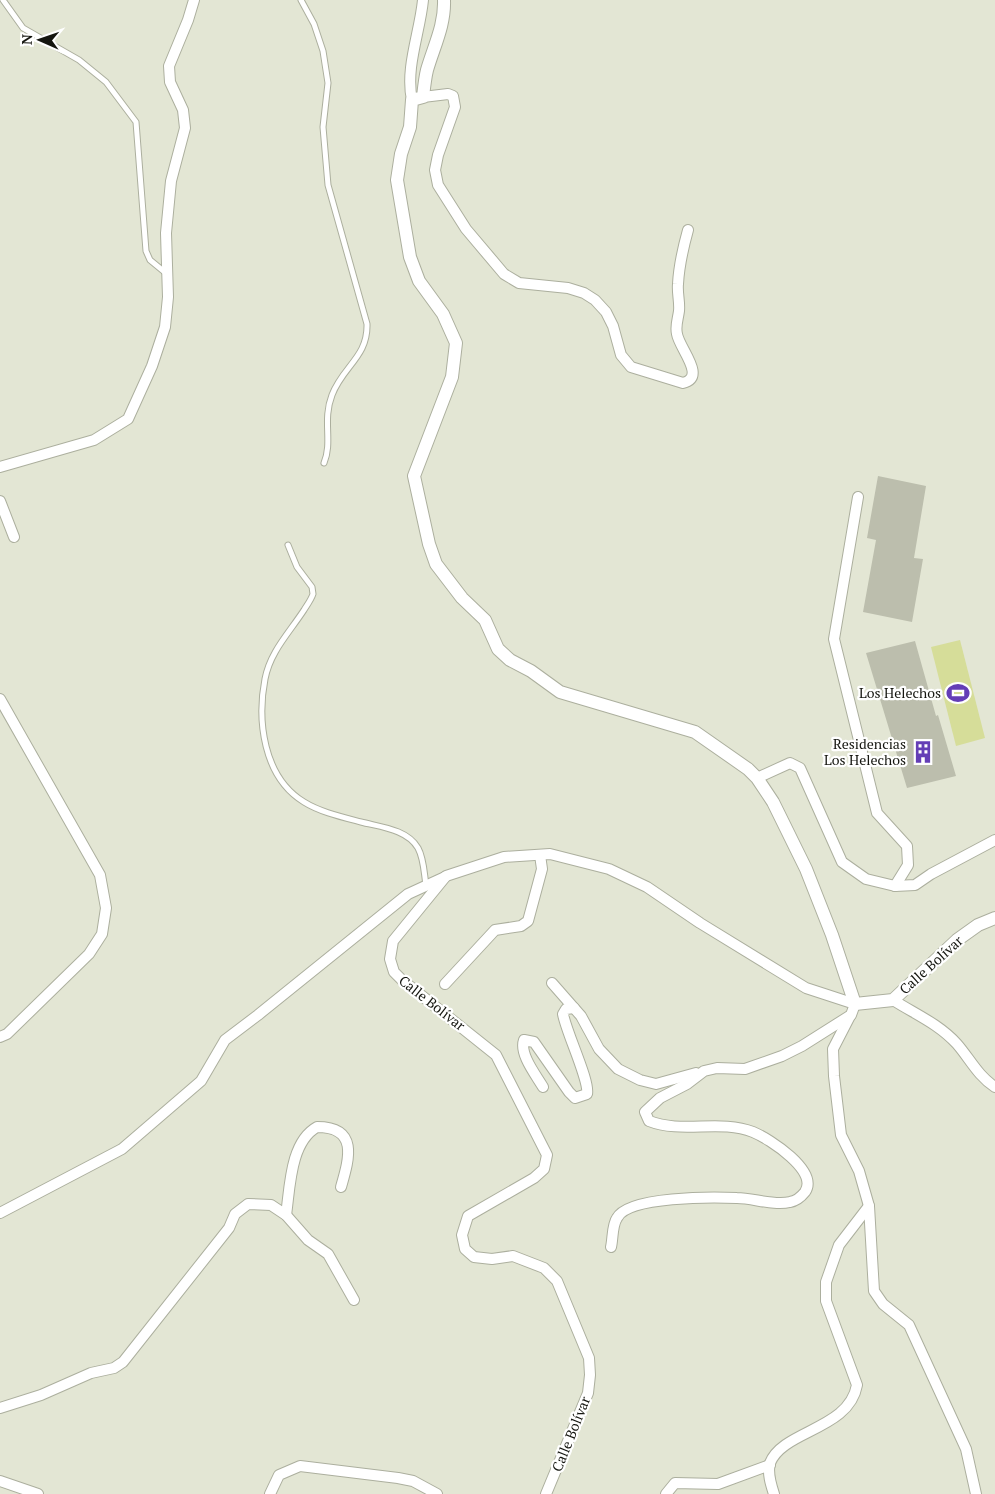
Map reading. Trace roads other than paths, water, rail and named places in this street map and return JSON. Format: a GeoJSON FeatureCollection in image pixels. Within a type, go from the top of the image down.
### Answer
{"type":"FeatureCollection","features":[{"type":"Feature","properties":{"kind":"street"},"geometry":{"type":"LineString","coordinates":[[0,467],[94,440],[128,419],[152,366],[165,327],[168,274],[166,233],[171,181],[184,128],[183,110],[170,82],[169,66],[194,0]]}},
{"type":"Feature","properties":{"kind":"street"},"geometry":{"type":"LineString","coordinates":[[417,98],[410,79],[421,24],[422,0]]}},
{"type":"Feature","properties":{"kind":"street"},"geometry":{"type":"LineString","coordinates":[[444,0],[439,38],[417,98],[401,154],[397,180],[410,257],[419,281],[447,321],[456,343],[452,377],[419,458],[414,476],[427,536],[436,564],[462,598],[485,620],[498,649],[510,660],[531,671],[560,692],[695,732],[748,768],[773,802],[793,839],[832,935],[853,1009],[833,1049],[834,1076],[841,1135],[860,1171],[869,1206],[874,1291],[883,1304],[909,1325],[966,1449],[976,1494]]}},
{"type":"Feature","properties":{"kind":"street"},"geometry":{"type":"LineString","coordinates":[[417,98],[448,94],[453,96],[456,101],[450,126],[438,155],[435,170],[438,185],[466,229],[504,274],[519,283],[568,288],[584,293],[606,312],[613,326],[621,355],[632,368],[683,383],[689,382],[692,378],[693,370],[677,337],[676,327],[679,310],[679,265],[688,230]]}},
{"type":"Feature","properties":{"kind":"street"},"geometry":{"type":"LineString","coordinates":[[858,498],[834,639],[877,813],[906,846],[908,865],[895,886]]}},
{"type":"Feature","properties":{"kind":"street"},"geometry":{"type":"LineString","coordinates":[[0,501],[14,537]]}},
{"type":"Feature","properties":{"kind":"street"},"geometry":{"type":"LineString","coordinates":[[0,699],[100,875],[106,908],[102,934],[89,954],[7,1034],[0,1037]]}},
{"type":"Feature","properties":{"kind":"street"},"geometry":{"type":"LineString","coordinates":[[757,778],[790,763],[800,768],[842,862],[866,880],[895,886],[916,885],[931,874],[995,840]]}},
{"type":"Feature","properties":{"kind":"street","name":"Calle Bolívar"},"geometry":{"type":"LineString","coordinates":[[546,1494],[588,1393],[589,1358],[557,1281],[544,1268],[513,1256],[492,1259],[474,1257],[464,1249],[462,1236],[468,1216],[534,1178],[544,1169],[547,1155],[496,1055],[394,972],[390,959],[393,941],[446,876],[504,857],[550,854],[580,860],[608,869],[647,887],[700,923],[806,988],[853,1009],[893,1000],[957,940],[978,925],[995,918]]}},
{"type":"Feature","properties":{"kind":"street"},"geometry":{"type":"LineString","coordinates":[[445,984],[495,930],[521,926],[528,921],[542,869],[540,855]]}},
{"type":"Feature","properties":{"kind":"street"},"geometry":{"type":"LineString","coordinates":[[0,1213],[122,1149],[200,1081],[225,1040],[401,899],[446,876]]}},
{"type":"Feature","properties":{"kind":"street"},"geometry":{"type":"LineString","coordinates":[[552,983],[582,1016],[599,1049],[618,1069],[640,1080],[656,1084],[717,1068],[745,1069],[782,1056],[853,1009]]}},
{"type":"Feature","properties":{"kind":"street"},"geometry":{"type":"LineString","coordinates":[[893,1000],[928,1020],[956,1043],[984,1080],[995,1088]]}},
{"type":"Feature","properties":{"kind":"street"},"geometry":{"type":"LineString","coordinates":[[543,1087],[524,1053],[522,1044],[524,1040],[534,1042],[575,1098],[587,1094],[588,1087],[574,1052],[563,1014],[566,1009],[574,1008]]}},
{"type":"Feature","properties":{"kind":"street"},"geometry":{"type":"LineString","coordinates":[[611,1248],[616,1218],[623,1210],[634,1206],[664,1201],[737,1198],[789,1203],[796,1200],[808,1187],[808,1177],[803,1168],[768,1140],[744,1128],[724,1126],[662,1126],[649,1121],[645,1112],[650,1106],[704,1071]]}},
{"type":"Feature","properties":{"kind":"street"},"geometry":{"type":"LineString","coordinates":[[286,1215],[298,1150],[308,1132],[316,1127],[334,1129],[346,1139],[349,1146],[350,1155],[341,1187]]}},
{"type":"Feature","properties":{"kind":"street"},"geometry":{"type":"LineString","coordinates":[[0,1408],[41,1395],[91,1373],[114,1368],[150,1330],[178,1291],[229,1228],[235,1214],[248,1204],[271,1205],[286,1215],[308,1240],[328,1254],[354,1300]]}},
{"type":"Feature","properties":{"kind":"street"},"geometry":{"type":"LineString","coordinates":[[774,1494],[770,1480],[770,1465],[777,1452],[837,1416],[855,1396],[857,1385],[826,1301],[826,1282],[840,1245],[869,1206]]}},
{"type":"Feature","properties":{"kind":"street"},"geometry":{"type":"LineString","coordinates":[[666,1494],[675,1483],[718,1484],[770,1465]]}},
{"type":"Feature","properties":{"kind":"street"},"geometry":{"type":"LineString","coordinates":[[270,1494],[279,1475],[300,1466],[413,1481],[436,1494]]}},
{"type":"Feature","properties":{"kind":"street"},"geometry":{"type":"LineString","coordinates":[[0,1480],[38,1494]]}},
{"type":"Feature","properties":{"kind":"lane"},"geometry":{"type":"LineString","coordinates":[[3,0],[23,28],[79,60],[106,82],[136,122],[146,251],[150,260],[168,274]]}},
{"type":"Feature","properties":{"kind":"lane"},"geometry":{"type":"LineString","coordinates":[[301,0],[314,24],[324,52],[328,83],[324,127],[328,185],[367,324],[368,335],[361,353],[339,380],[329,403],[326,424],[328,451],[324,463]]}},
{"type":"Feature","properties":{"kind":"lane"},"geometry":{"type":"LineString","coordinates":[[288,545],[296,567],[312,587],[313,594],[273,654],[265,677],[262,725],[270,758],[289,789],[303,801],[340,816],[393,830],[406,838],[417,847],[422,858],[426,885]]}},
{"type":"Feature","properties":{"kind":"place","name":"Los Helechos"},"geometry":{"type":"Point","coordinates":[958,693]}},
{"type":"Feature","properties":{"kind":"place","name":"Residencias Los Helechos"},"geometry":{"type":"Point","coordinates":[923,752]}}]}
